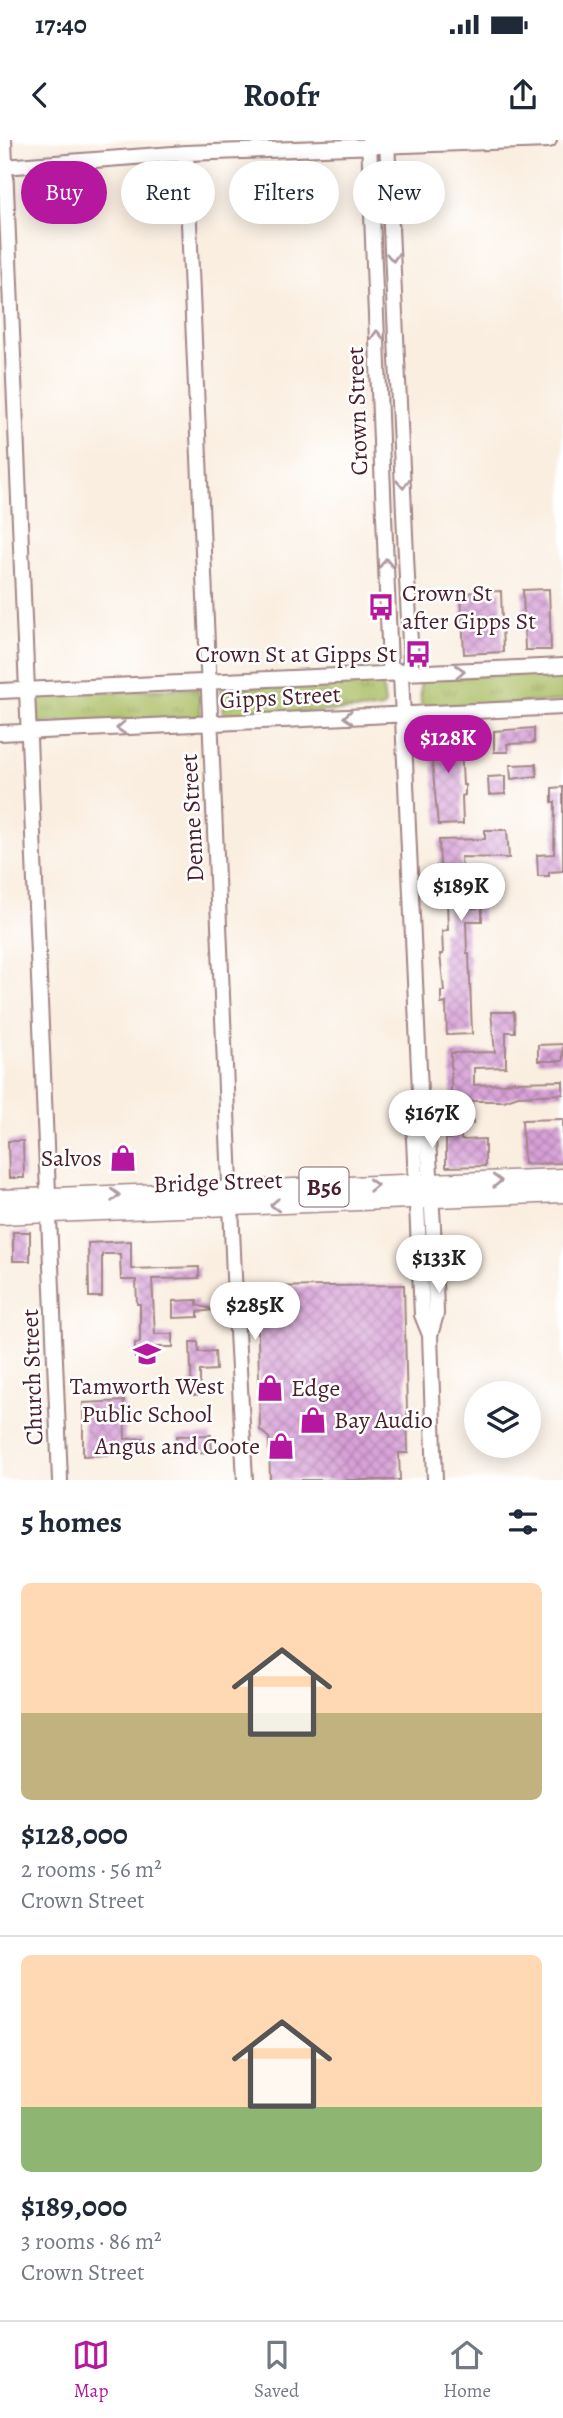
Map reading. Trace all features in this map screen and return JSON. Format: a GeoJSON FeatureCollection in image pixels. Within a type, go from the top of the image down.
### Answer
{"type":"FeatureCollection","features":[{"type":"Feature","properties":{"kind":"main road","name":"Bridge Street"},"geometry":{"type":"LineString","coordinates":[[424,1191],[563,1178]]}},
{"type":"Feature","properties":{"kind":"main road","name":"Bridge Street"},"geometry":{"type":"LineString","coordinates":[[0,1216],[48,1206],[232,1198],[424,1191],[563,1193]]}},
{"type":"Feature","properties":{"kind":"main road","name":"Bridge Street"},"geometry":{"type":"LineString","coordinates":[[0,1199],[48,1206]]}},
{"type":"Feature","properties":{"kind":"street","name":"Church Street"},"geometry":{"type":"LineString","coordinates":[[4,140],[60,1480]]}},
{"type":"Feature","properties":{"kind":"street"},"geometry":{"type":"LineString","coordinates":[[4,167],[370,143],[549,140]]}},
{"type":"Feature","properties":{"kind":"street","name":"Crown Street"},"geometry":{"type":"LineString","coordinates":[[370,143],[390,666],[401,674]]}},
{"type":"Feature","properties":{"kind":"street","name":"Crown Street"},"geometry":{"type":"LineString","coordinates":[[388,143],[411,666],[401,674]]}},
{"type":"Feature","properties":{"kind":"street","name":"Denne Street"},"geometry":{"type":"LineString","coordinates":[[186,153],[245,1480]]}},
{"type":"Feature","properties":{"kind":"street","name":"Gipps Street"},"geometry":{"type":"LineString","coordinates":[[0,691],[563,666]]}},
{"type":"Feature","properties":{"kind":"street","name":"Crown Street"},"geometry":{"type":"LineString","coordinates":[[401,674],[421,1113],[428,1139],[424,1191],[436,1314],[430,1335],[435,1480]]}},
{"type":"Feature","properties":{"kind":"street","name":"Gipps Street"},"geometry":{"type":"LineString","coordinates":[[0,733],[563,707]]}},
{"type":"Feature","properties":{"kind":"green space"},"geometry":{"type":"Polygon","coordinates":[[[563,671],[563,701],[428,707],[421,705],[420,679],[563,671]]]}},
{"type":"Feature","properties":{"kind":"green space"},"geometry":{"type":"Polygon","coordinates":[[[382,681],[385,704],[378,709],[223,715],[221,688],[382,681]]]}},
{"type":"Feature","properties":{"kind":"green space"},"geometry":{"type":"Polygon","coordinates":[[[198,688],[201,714],[199,717],[43,723],[37,721],[38,694],[198,688]]]}},
{"type":"Feature","properties":{"kind":"building"},"geometry":{"type":"Polygon","coordinates":[[[549,589],[551,650],[525,650],[523,590],[549,589]]]}},
{"type":"Feature","properties":{"kind":"building"},"geometry":{"type":"Polygon","coordinates":[[[501,591],[503,652],[464,654],[461,593],[501,591]]]}},
{"type":"Feature","properties":{"kind":"building"},"geometry":{"type":"Polygon","coordinates":[[[460,728],[465,785],[465,795],[462,796],[463,824],[438,825],[429,729],[460,728]]]}},
{"type":"Feature","properties":{"kind":"building"},"geometry":{"type":"Polygon","coordinates":[[[534,728],[534,743],[507,744],[508,752],[494,752],[494,731],[534,728]]]}},
{"type":"Feature","properties":{"kind":"building"},"geometry":{"type":"Polygon","coordinates":[[[536,764],[537,776],[511,779],[510,765],[536,764]]]}},
{"type":"Feature","properties":{"kind":"building"},"geometry":{"type":"Polygon","coordinates":[[[505,776],[505,794],[489,795],[488,777],[505,776]]]}},
{"type":"Feature","properties":{"kind":"building"},"geometry":{"type":"Polygon","coordinates":[[[563,787],[563,871],[549,872],[549,876],[538,876],[537,855],[554,854],[555,802],[552,802],[552,788],[563,787]]]}},
{"type":"Feature","properties":{"kind":"building"},"geometry":{"type":"Polygon","coordinates":[[[485,830],[507,830],[509,858],[461,857],[468,908],[482,908],[482,921],[466,921],[472,1034],[447,1035],[446,1003],[441,1004],[441,991],[444,991],[440,954],[443,954],[442,931],[448,930],[447,901],[444,901],[443,884],[437,884],[436,866],[440,866],[439,840],[485,839],[485,830]]]}},
{"type":"Feature","properties":{"kind":"building"},"geometry":{"type":"Polygon","coordinates":[[[491,1012],[514,1012],[515,1032],[506,1032],[506,1067],[474,1068],[474,1085],[514,1081],[563,1081],[563,1094],[518,1096],[504,1101],[472,1101],[473,1123],[461,1124],[461,1140],[485,1139],[485,1166],[446,1167],[446,1139],[451,1139],[451,1053],[495,1052],[491,1012]]]}},
{"type":"Feature","properties":{"kind":"building"},"geometry":{"type":"Polygon","coordinates":[[[563,1044],[563,1061],[538,1061],[538,1045],[563,1044]]]}},
{"type":"Feature","properties":{"kind":"building"},"geometry":{"type":"Polygon","coordinates":[[[563,1119],[563,1163],[524,1164],[522,1120],[563,1119]]]}},
{"type":"Feature","properties":{"kind":"building"},"geometry":{"type":"Polygon","coordinates":[[[8,1141],[23,1141],[24,1178],[9,1178],[8,1141]]]}},
{"type":"Feature","properties":{"kind":"building"},"geometry":{"type":"Polygon","coordinates":[[[13,1232],[30,1232],[30,1261],[13,1261],[13,1232]]]}},
{"type":"Feature","properties":{"kind":"building"},"geometry":{"type":"Polygon","coordinates":[[[131,1241],[131,1269],[199,1267],[199,1278],[152,1279],[155,1334],[173,1334],[173,1347],[155,1347],[156,1357],[135,1358],[135,1343],[140,1342],[140,1304],[137,1304],[136,1280],[121,1280],[120,1254],[102,1254],[102,1297],[89,1297],[88,1243],[131,1241]]]}},
{"type":"Feature","properties":{"kind":"building"},"geometry":{"type":"Polygon","coordinates":[[[404,1285],[408,1453],[399,1453],[400,1480],[270,1480],[269,1438],[260,1430],[257,1287],[404,1285]]]}},
{"type":"Feature","properties":{"kind":"building"},"geometry":{"type":"Polygon","coordinates":[[[197,1300],[197,1305],[214,1310],[198,1312],[198,1317],[173,1318],[173,1301],[197,1300]]]}},
{"type":"Feature","properties":{"kind":"building"},"geometry":{"type":"Polygon","coordinates":[[[190,1342],[198,1342],[199,1352],[215,1351],[216,1370],[200,1371],[200,1395],[192,1395],[190,1342]]]}},
{"type":"Feature","properties":{"kind":"building"},"geometry":{"type":"Polygon","coordinates":[[[124,1401],[125,1439],[143,1438],[144,1453],[83,1456],[83,1403],[124,1401]]]}},
{"type":"Feature","properties":{"kind":"building"},"geometry":{"type":"Polygon","coordinates":[[[211,1435],[212,1452],[178,1453],[177,1436],[211,1435]]]}},
{"type":"Feature","properties":{"kind":"place","name":"Crown St after Gipps St"},"geometry":{"type":"Point","coordinates":[381,607]}},
{"type":"Feature","properties":{"kind":"place","name":"Crown St at Gipps St"},"geometry":{"type":"Point","coordinates":[418,654]}},
{"type":"Feature","properties":{"kind":"place","name":"Salvos"},"geometry":{"type":"Point","coordinates":[123,1158]}},
{"type":"Feature","properties":{"kind":"place","name":"Tamworth West Public School"},"geometry":{"type":"Point","coordinates":[147,1354]}},
{"type":"Feature","properties":{"kind":"place","name":"Edge"},"geometry":{"type":"Point","coordinates":[270,1388]}},
{"type":"Feature","properties":{"kind":"place","name":"Bay Audio"},"geometry":{"type":"Point","coordinates":[313,1420]}},
{"type":"Feature","properties":{"kind":"place","name":"Angus and Coote"},"geometry":{"type":"Point","coordinates":[281,1446]}}]}
